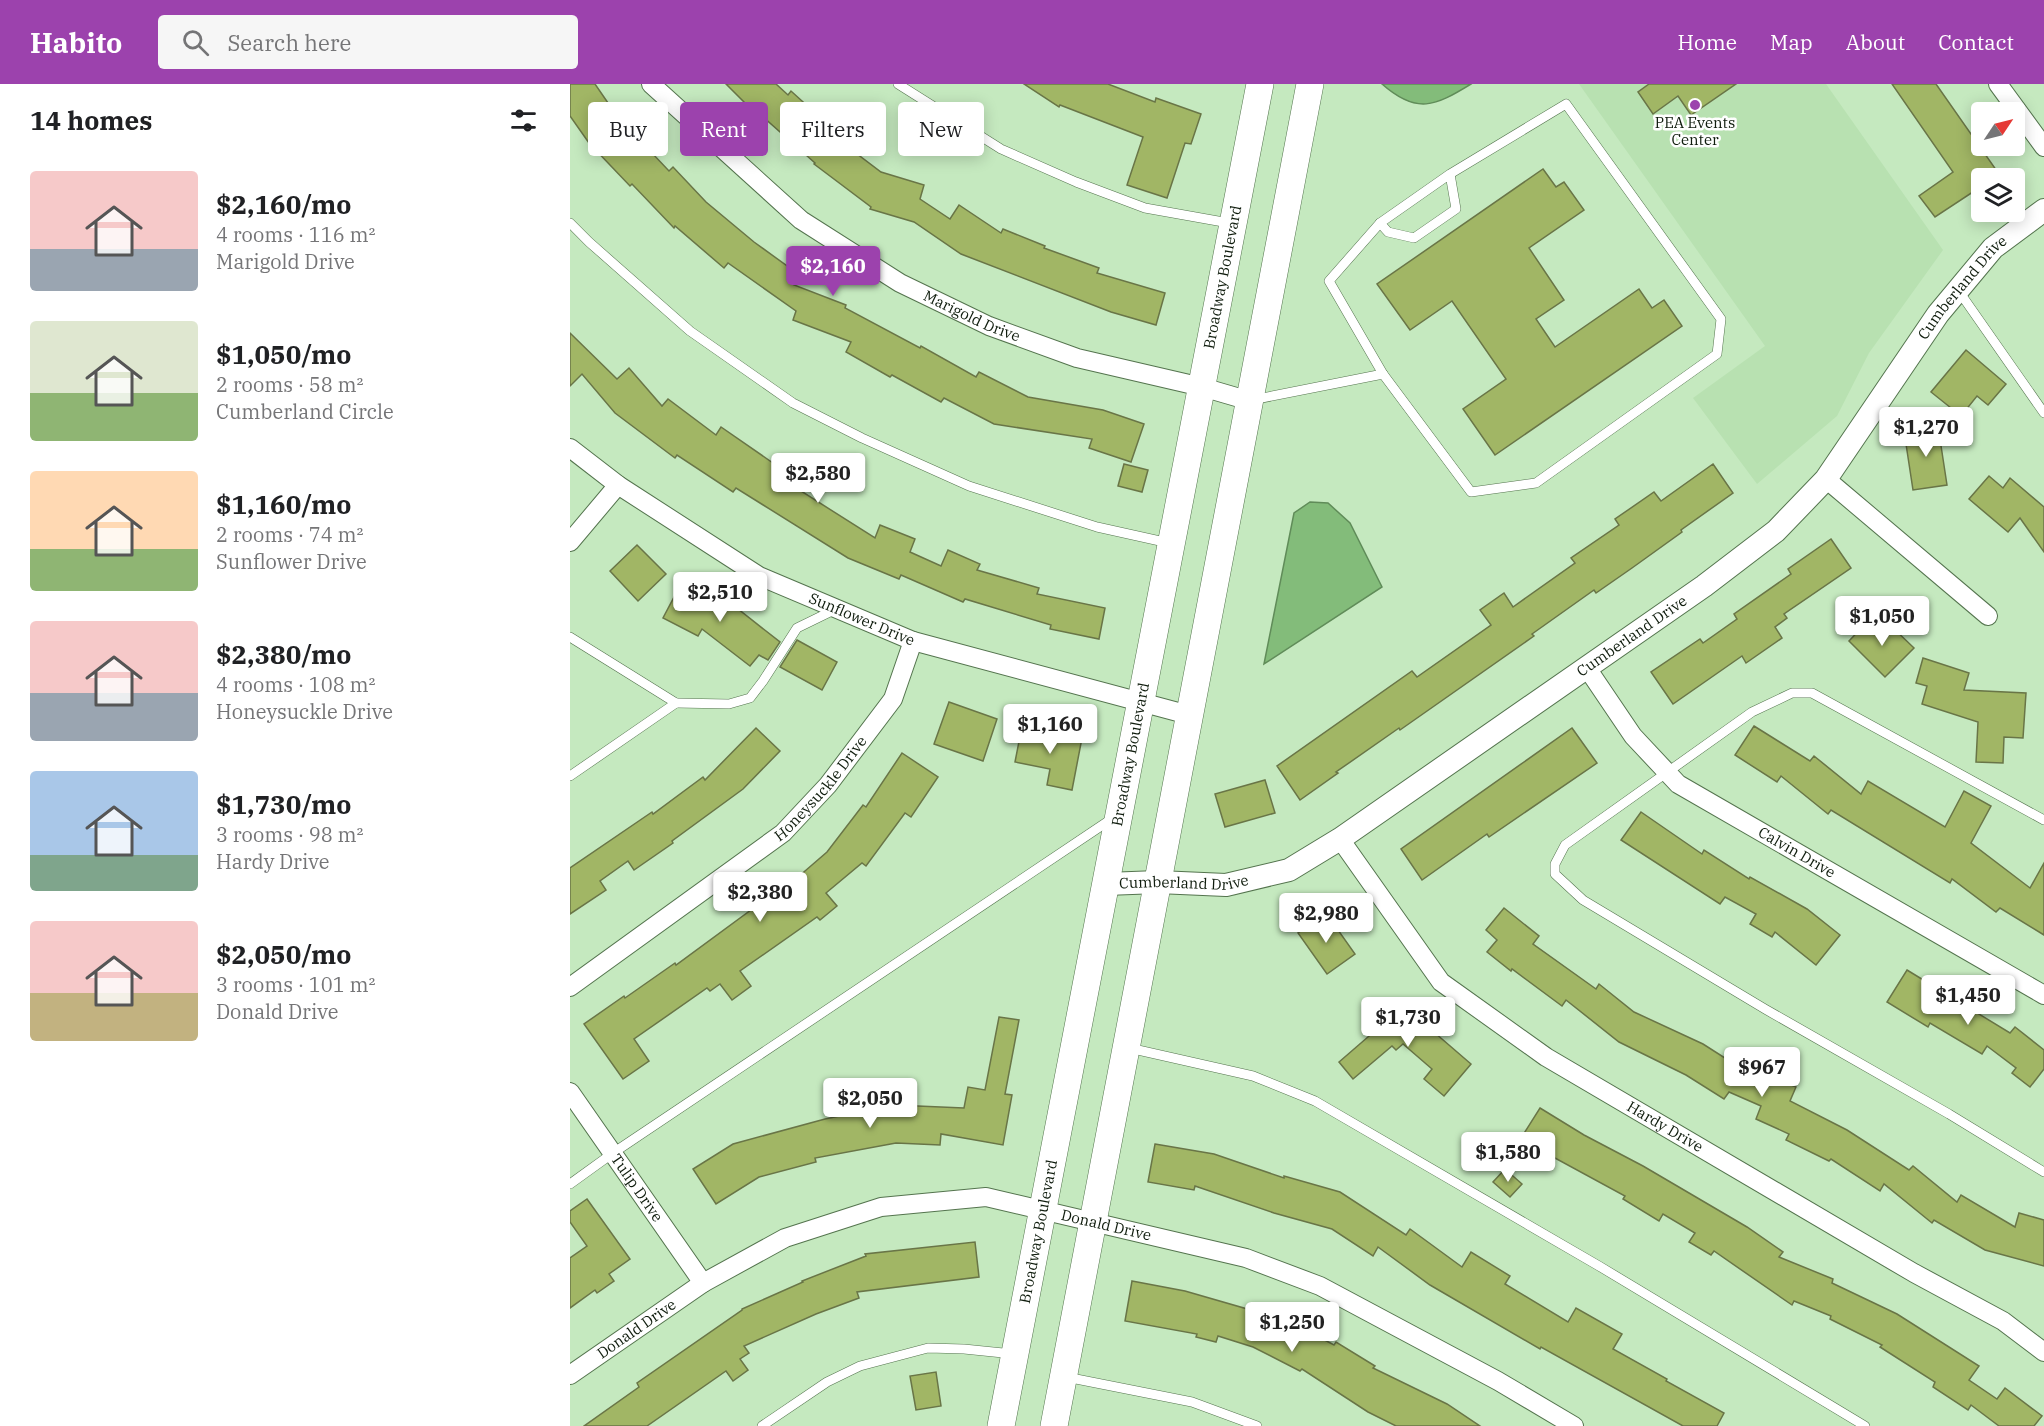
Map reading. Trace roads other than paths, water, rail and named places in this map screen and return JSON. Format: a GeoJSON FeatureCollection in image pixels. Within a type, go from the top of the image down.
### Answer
{"type":"FeatureCollection","features":[{"type":"Feature","properties":{"kind":"main road","name":"Broadway Boulevard"},"geometry":{"type":"LineString","coordinates":[[1001,1426],[1260,84]]}},
{"type":"Feature","properties":{"kind":"main road"},"geometry":{"type":"LineString","coordinates":[[1054,1426],[1310,84]]}},
{"type":"Feature","properties":{"kind":"street","name":"Marigold Drive"},"geometry":{"type":"LineString","coordinates":[[651,84],[801,220],[900,283],[989,326],[1077,358],[1250,400]]}},
{"type":"Feature","properties":{"kind":"street"},"geometry":{"type":"LineString","coordinates":[[1998,84],[2044,147]]}},
{"type":"Feature","properties":{"kind":"street","name":"Cumberland Drive"},"geometry":{"type":"LineString","coordinates":[[1106,884],[1158,882],[1226,885],[1289,870],[1340,839],[1704,586],[1776,531],[1826,479],[1938,314],[1993,248],[2044,210]]}},
{"type":"Feature","properties":{"kind":"street","name":"Sunflower Drive"},"geometry":{"type":"LineString","coordinates":[[570,448],[618,485],[759,576],[913,641],[1189,715]]}},
{"type":"Feature","properties":{"kind":"street"},"geometry":{"type":"LineString","coordinates":[[1826,479],[1988,616]]}},
{"type":"Feature","properties":{"kind":"street"},"geometry":{"type":"LineString","coordinates":[[570,542],[618,485]]}},
{"type":"Feature","properties":{"kind":"street","name":"Honeysuckle Drive"},"geometry":{"type":"LineString","coordinates":[[570,987],[783,833],[828,785],[893,699],[913,641]]}},
{"type":"Feature","properties":{"kind":"street","name":"Calvin Drive"},"geometry":{"type":"LineString","coordinates":[[1587,668],[1633,736],[1678,784],[2044,995]]}},
{"type":"Feature","properties":{"kind":"street","name":"Hardy Drive"},"geometry":{"type":"LineString","coordinates":[[1340,839],[1441,982],[1546,1057],[1914,1273],[2002,1321],[2044,1352]]}},
{"type":"Feature","properties":{"kind":"street","name":"Tulip Drive"},"geometry":{"type":"LineString","coordinates":[[570,1092],[703,1283]]}},
{"type":"Feature","properties":{"kind":"street","name":"Donald Drive"},"geometry":{"type":"LineString","coordinates":[[570,1375],[703,1283],[785,1238],[880,1207],[986,1197],[1093,1224],[1246,1258],[1320,1286],[1498,1381],[1574,1426]]}},
{"type":"Feature","properties":{"kind":"lane"},"geometry":{"type":"LineString","coordinates":[[898,84],[1001,149],[1076,182],[1145,208],[1233,224]]}},
{"type":"Feature","properties":{"kind":"lane"},"geometry":{"type":"LineString","coordinates":[[1566,104],[1722,319],[1717,354],[1536,483],[1472,492],[1383,374],[1329,281],[1380,223],[1449,174],[1566,104]]}},
{"type":"Feature","properties":{"kind":"lane"},"geometry":{"type":"LineString","coordinates":[[1380,223],[1388,232],[1414,238],[1456,209],[1449,174]]}},
{"type":"Feature","properties":{"kind":"lane"},"geometry":{"type":"LineString","coordinates":[[570,222],[598,250],[690,331],[793,403],[862,438],[969,486],[1096,527],[1172,544]]}},
{"type":"Feature","properties":{"kind":"lane"},"geometry":{"type":"LineString","coordinates":[[1958,290],[2044,413]]}},
{"type":"Feature","properties":{"kind":"lane"},"geometry":{"type":"LineString","coordinates":[[1250,400],[1383,374]]}},
{"type":"Feature","properties":{"kind":"lane"},"geometry":{"type":"LineString","coordinates":[[570,637],[676,703],[729,704],[750,698],[764,681],[797,628],[837,609]]}},
{"type":"Feature","properties":{"kind":"lane"},"geometry":{"type":"LineString","coordinates":[[2044,820],[1812,693],[1792,693],[1752,712],[1565,845],[1555,864],[1555,874],[1583,900],[2044,1172]]}},
{"type":"Feature","properties":{"kind":"lane"},"geometry":{"type":"LineString","coordinates":[[570,776],[676,703]]}},
{"type":"Feature","properties":{"kind":"lane"},"geometry":{"type":"LineString","coordinates":[[570,1184],[1120,813]]}},
{"type":"Feature","properties":{"kind":"lane"},"geometry":{"type":"LineString","coordinates":[[1126,1048],[1253,1076],[1315,1101],[1599,1266],[1865,1426]]}},
{"type":"Feature","properties":{"kind":"lane"},"geometry":{"type":"LineString","coordinates":[[762,1426],[827,1382],[860,1366],[928,1348],[964,1349],[1015,1355]]}},
{"type":"Feature","properties":{"kind":"lane"},"geometry":{"type":"LineString","coordinates":[[1064,1376],[1192,1402],[1257,1426]]}},
{"type":"Feature","properties":{"kind":"place","name":"PEA Events Center"},"geometry":{"type":"Point","coordinates":[1695,105]}}]}
